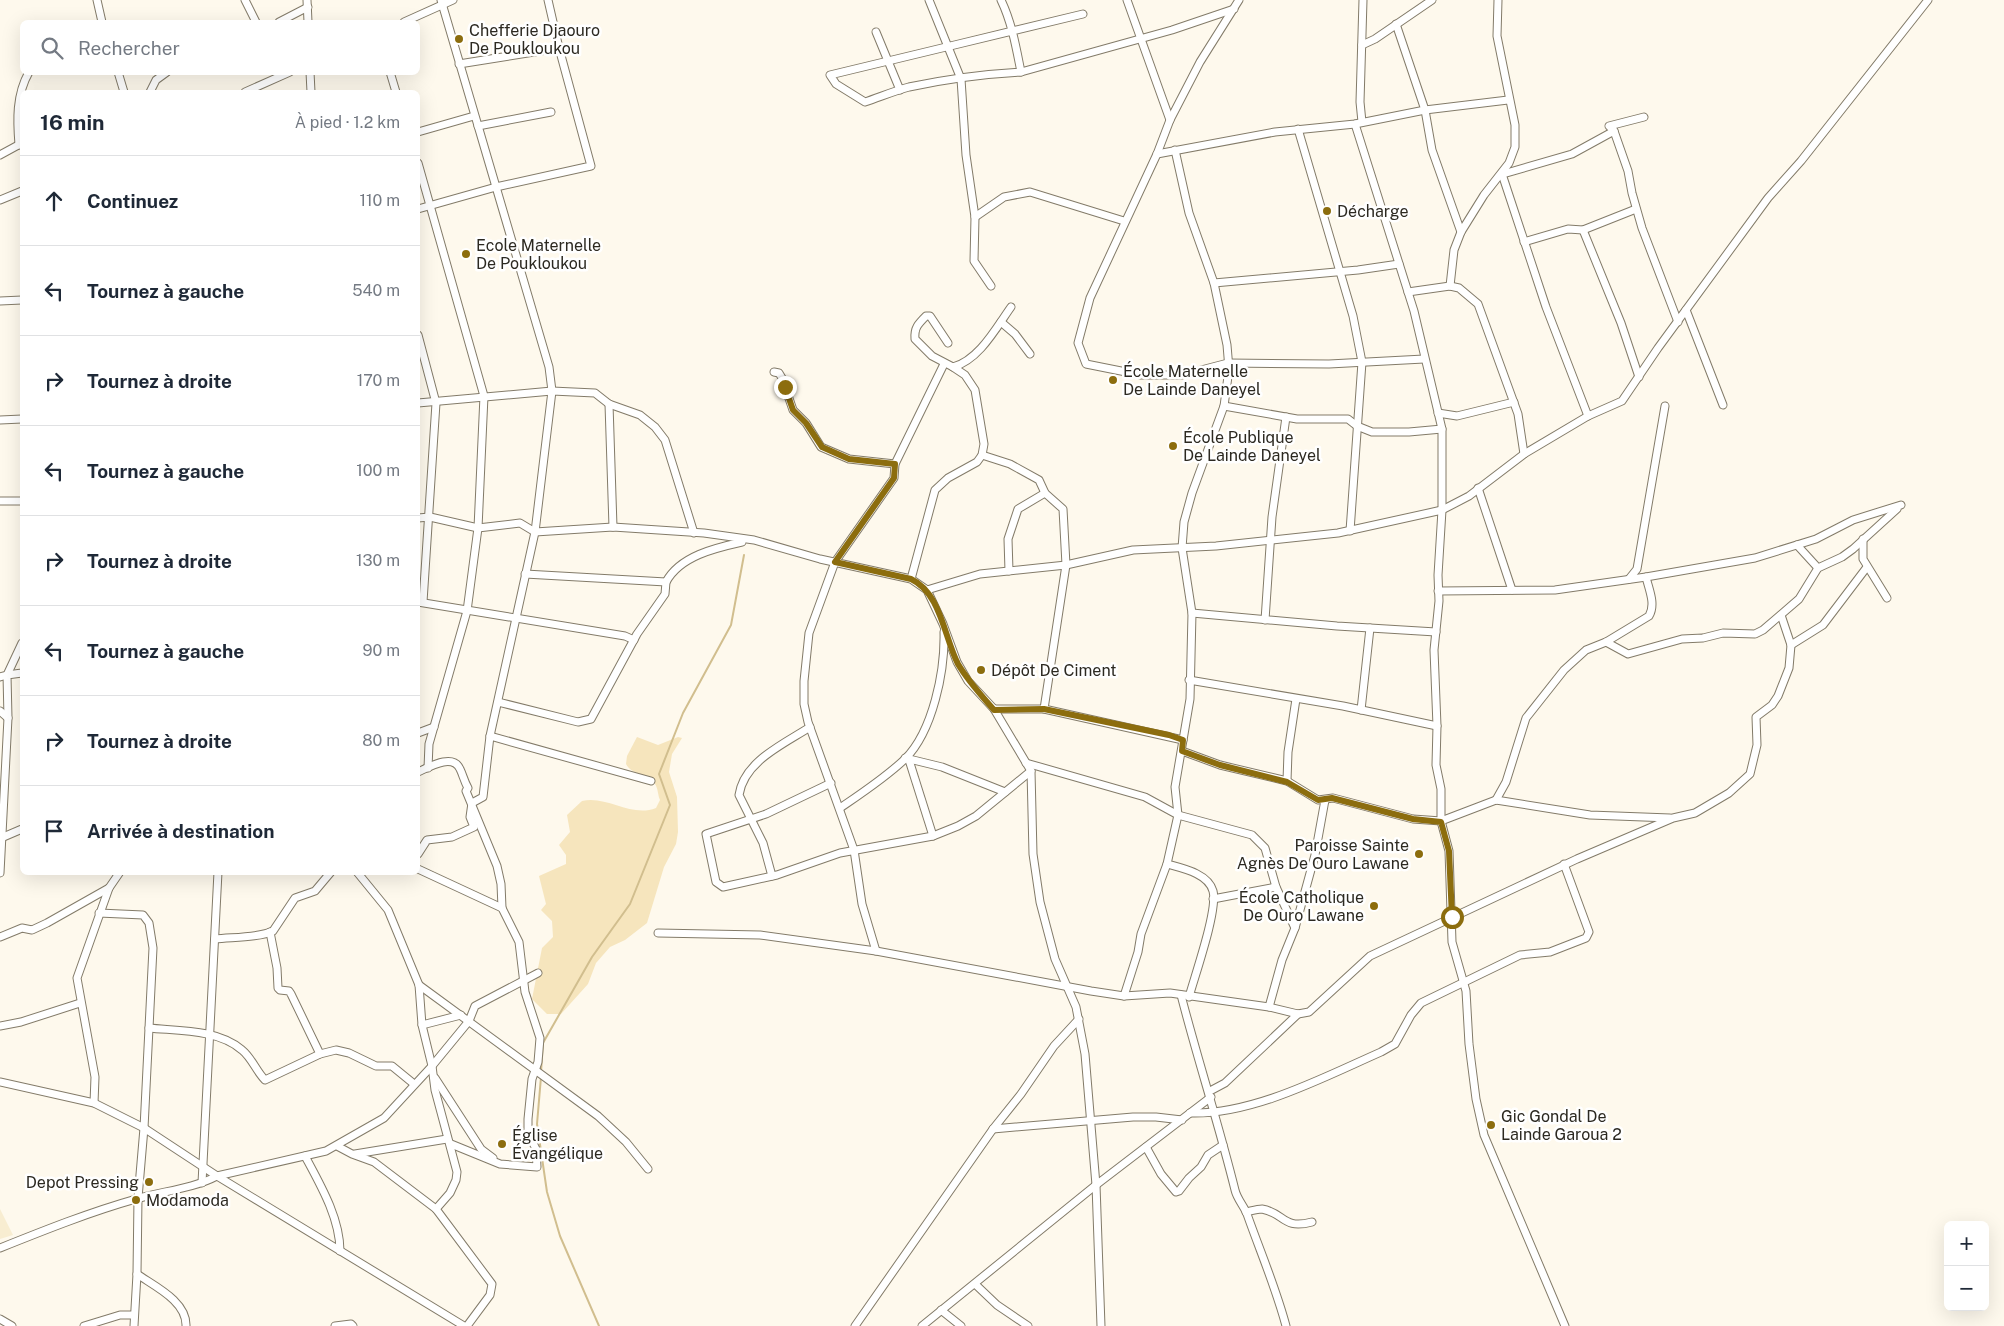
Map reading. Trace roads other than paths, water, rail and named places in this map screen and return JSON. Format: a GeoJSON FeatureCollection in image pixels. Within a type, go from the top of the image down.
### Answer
{"type":"FeatureCollection","features":[{"type":"Feature","properties":{"kind":"street"},"geometry":{"type":"LineString","coordinates":[[97,0],[102,20]]}},
{"type":"Feature","properties":{"kind":"street"},"geometry":{"type":"LineString","coordinates":[[246,0],[255,20]]}},
{"type":"Feature","properties":{"kind":"street"},"geometry":{"type":"LineString","coordinates":[[408,20],[441,3],[453,0]]}},
{"type":"Feature","properties":{"kind":"street"},"geometry":{"type":"LineString","coordinates":[[420,209],[496,187],[591,166],[548,0]]}},
{"type":"Feature","properties":{"kind":"street"},"geometry":{"type":"LineString","coordinates":[[930,0],[961,79],[967,164],[975,217],[974,261],[990,286]]}},
{"type":"Feature","properties":{"kind":"street"},"geometry":{"type":"LineString","coordinates":[[1001,0],[1008,14],[1021,72]]}},
{"type":"Feature","properties":{"kind":"street"},"geometry":{"type":"LineString","coordinates":[[1127,0],[1170,120]]}},
{"type":"Feature","properties":{"kind":"street"},"geometry":{"type":"LineString","coordinates":[[1238,0],[1200,62],[1170,120],[1157,154],[1124,221],[1115,246],[1090,298],[1078,343],[1086,364],[1141,375],[1182,376],[1228,363],[1300,364],[1424,359]]}},
{"type":"Feature","properties":{"kind":"street"},"geometry":{"type":"LineString","coordinates":[[1362,0],[1359,123],[1408,292],[1442,429],[1439,601],[1434,650],[1437,726],[1436,765],[1441,789],[1441,822],[1449,851],[1452,942],[1466,991],[1469,1044],[1476,1099],[1484,1135],[1565,1326]]}},
{"type":"Feature","properties":{"kind":"street"},"geometry":{"type":"LineString","coordinates":[[1362,45],[1375,39],[1432,0]]}},
{"type":"Feature","properties":{"kind":"street"},"geometry":{"type":"LineString","coordinates":[[1450,286],[1454,250],[1461,232],[1484,195],[1502,174],[1513,156],[1515,147],[1515,125],[1508,100],[1497,36],[1498,0]]}},
{"type":"Feature","properties":{"kind":"street"},"geometry":{"type":"LineString","coordinates":[[927,590],[980,574],[1066,565],[1133,550],[1270,541],[1350,531],[1442,510],[1478,488],[1524,454],[1588,416],[1622,401],[1768,198],[1801,161],[1928,0]]}},
{"type":"Feature","properties":{"kind":"street"},"geometry":{"type":"LineString","coordinates":[[282,20],[308,3]]}},
{"type":"Feature","properties":{"kind":"street"},"geometry":{"type":"LineString","coordinates":[[308,3],[308,20]]}},
{"type":"Feature","properties":{"kind":"street"},"geometry":{"type":"LineString","coordinates":[[441,3],[549,367],[552,391],[535,532],[525,574],[518,617],[490,736],[483,797],[472,803]]}},
{"type":"Feature","properties":{"kind":"street"},"geometry":{"type":"LineString","coordinates":[[1083,14],[830,75],[836,84],[865,102],[900,90],[977,75],[1021,72],[1141,39],[1234,9]]}},
{"type":"Feature","properties":{"kind":"street"},"geometry":{"type":"LineString","coordinates":[[1396,24],[1425,110],[1432,150],[1461,232]]}},
{"type":"Feature","properties":{"kind":"street"},"geometry":{"type":"LineString","coordinates":[[876,32],[890,61],[900,90]]}},
{"type":"Feature","properties":{"kind":"street"},"geometry":{"type":"LineString","coordinates":[[459,64],[560,48]]}},
{"type":"Feature","properties":{"kind":"street"},"geometry":{"type":"LineString","coordinates":[[20,90],[28,75]]}},
{"type":"Feature","properties":{"kind":"street"},"geometry":{"type":"LineString","coordinates":[[119,75],[123,90]]}},
{"type":"Feature","properties":{"kind":"street"},"geometry":{"type":"LineString","coordinates":[[151,90],[156,80],[163,75]]}},
{"type":"Feature","properties":{"kind":"street"},"geometry":{"type":"LineString","coordinates":[[250,90],[283,75]]}},
{"type":"Feature","properties":{"kind":"street"},"geometry":{"type":"LineString","coordinates":[[310,75],[311,90]]}},
{"type":"Feature","properties":{"kind":"street"},"geometry":{"type":"LineString","coordinates":[[391,75],[395,90]]}},
{"type":"Feature","properties":{"kind":"street"},"geometry":{"type":"LineString","coordinates":[[20,91],[20,120]]}},
{"type":"Feature","properties":{"kind":"street"},"geometry":{"type":"LineString","coordinates":[[1157,154],[1298,129],[1359,123],[1425,110],[1508,100]]}},
{"type":"Feature","properties":{"kind":"street"},"geometry":{"type":"LineString","coordinates":[[478,126],[551,112]]}},
{"type":"Feature","properties":{"kind":"street"},"geometry":{"type":"LineString","coordinates":[[420,131],[474,116]]}},
{"type":"Feature","properties":{"kind":"street"},"geometry":{"type":"LineString","coordinates":[[1644,117],[1609,126],[1614,131],[1628,170],[1636,209],[1661,283],[1678,322]]}},
{"type":"Feature","properties":{"kind":"street"},"geometry":{"type":"LineString","coordinates":[[1298,129],[1313,185],[1341,272],[1358,335],[1362,362],[1350,531]]}},
{"type":"Feature","properties":{"kind":"street"},"geometry":{"type":"LineString","coordinates":[[1502,174],[1572,154],[1614,131]]}},
{"type":"Feature","properties":{"kind":"street"},"geometry":{"type":"LineString","coordinates":[[0,155],[20,145]]}},
{"type":"Feature","properties":{"kind":"street"},"geometry":{"type":"LineString","coordinates":[[1124,996],[1138,952],[1140,934],[1167,864],[1178,815],[1174,787],[1190,699],[1192,613],[1182,548],[1184,522],[1192,493],[1224,406],[1228,363],[1228,345],[1214,283],[1189,213],[1175,150]]}},
{"type":"Feature","properties":{"kind":"street"},"geometry":{"type":"LineString","coordinates":[[420,171],[484,396],[478,528],[468,611],[427,752],[428,768]]}},
{"type":"Feature","properties":{"kind":"street"},"geometry":{"type":"LineString","coordinates":[[1502,174],[1524,242],[1588,416]]}},
{"type":"Feature","properties":{"kind":"street"},"geometry":{"type":"LineString","coordinates":[[0,200],[20,192]]}},
{"type":"Feature","properties":{"kind":"street"},"geometry":{"type":"LineString","coordinates":[[975,217],[1004,197],[1030,192],[1124,221]]}},
{"type":"Feature","properties":{"kind":"street"},"geometry":{"type":"LineString","coordinates":[[1524,242],[1568,228],[1583,230],[1636,209]]}},
{"type":"Feature","properties":{"kind":"street"},"geometry":{"type":"LineString","coordinates":[[1583,230],[1621,323],[1639,377]]}},
{"type":"Feature","properties":{"kind":"street"},"geometry":{"type":"LineString","coordinates":[[1214,283],[1341,272],[1399,264]]}},
{"type":"Feature","properties":{"kind":"street"},"geometry":{"type":"LineString","coordinates":[[1408,292],[1450,286],[1459,288],[1478,304],[1518,414],[1524,454]]}},
{"type":"Feature","properties":{"kind":"street"},"geometry":{"type":"LineString","coordinates":[[0,300],[20,300]]}},
{"type":"Feature","properties":{"kind":"street"},"geometry":{"type":"LineString","coordinates":[[953,367],[974,354],[1001,322],[1010,307]]}},
{"type":"Feature","properties":{"kind":"street"},"geometry":{"type":"LineString","coordinates":[[1686,310],[1723,405]]}},
{"type":"Feature","properties":{"kind":"street"},"geometry":{"type":"LineString","coordinates":[[911,579],[935,490],[948,478],[977,462],[982,455],[984,444],[974,390],[965,375],[953,367],[944,364],[915,340],[914,332],[918,322],[926,316],[930,316],[948,343]]}},
{"type":"Feature","properties":{"kind":"street"},"geometry":{"type":"LineString","coordinates":[[1001,322],[1030,354]]}},
{"type":"Feature","properties":{"kind":"street"},"geometry":{"type":"LineString","coordinates":[[420,343],[436,403],[430,517],[420,602],[468,611],[518,617],[625,636],[634,640]]}},
{"type":"Feature","properties":{"kind":"street"},"geometry":{"type":"LineString","coordinates":[[876,951],[862,904],[854,850],[810,727],[804,704],[808,633],[835,562],[894,478],[895,464],[944,364]]}},
{"type":"Feature","properties":{"kind":"street"},"geometry":{"type":"LineString","coordinates":[[774,372],[779,373],[782,378],[793,410],[806,423],[822,447],[849,459],[895,464]]}},
{"type":"Feature","properties":{"kind":"street"},"geometry":{"type":"LineString","coordinates":[[420,403],[552,391],[595,393],[609,404],[640,415],[655,427],[665,440],[694,533]]}},
{"type":"Feature","properties":{"kind":"street"},"geometry":{"type":"LineString","coordinates":[[1438,413],[1457,416],[1514,402]]}},
{"type":"Feature","properties":{"kind":"street"},"geometry":{"type":"LineString","coordinates":[[609,404],[613,527]]}},
{"type":"Feature","properties":{"kind":"street"},"geometry":{"type":"LineString","coordinates":[[1224,406],[1286,417],[1325,420],[1348,419],[1357,426],[1372,432],[1409,432],[1442,429]]}},
{"type":"Feature","properties":{"kind":"street"},"geometry":{"type":"LineString","coordinates":[[1629,579],[1637,569],[1665,406]]}},
{"type":"Feature","properties":{"kind":"street"},"geometry":{"type":"LineString","coordinates":[[1265,620],[1270,541],[1286,417]]}},
{"type":"Feature","properties":{"kind":"street"},"geometry":{"type":"LineString","coordinates":[[0,420],[20,419]]}},
{"type":"Feature","properties":{"kind":"street"},"geometry":{"type":"LineString","coordinates":[[982,455],[1010,464],[1039,480],[1045,493],[1063,509],[1066,565],[1044,709]]}},
{"type":"Feature","properties":{"kind":"street"},"geometry":{"type":"LineString","coordinates":[[1478,488],[1512,590]]}},
{"type":"Feature","properties":{"kind":"street"},"geometry":{"type":"LineString","coordinates":[[1009,571],[1008,539],[1018,509],[1045,493]]}},
{"type":"Feature","properties":{"kind":"street"},"geometry":{"type":"LineString","coordinates":[[0,501],[20,501]]}},
{"type":"Feature","properties":{"kind":"street"},"geometry":{"type":"LineString","coordinates":[[1438,591],[1555,590],[1646,577],[1755,558],[1816,539],[1853,520],[1901,505],[1842,557],[1818,568],[1799,599],[1781,616],[1755,634],[1723,634],[1703,638],[1682,639],[1628,654],[1606,642]]}},
{"type":"Feature","properties":{"kind":"street"},"geometry":{"type":"LineString","coordinates":[[420,518],[430,517],[478,528],[520,523],[535,532],[613,527],[694,533],[747,541]]}},
{"type":"Feature","properties":{"kind":"street"},"geometry":{"type":"LineString","coordinates":[[1863,539],[1863,559],[1887,598]]}},
{"type":"Feature","properties":{"kind":"street"},"geometry":{"type":"LineString","coordinates":[[498,702],[578,722],[591,720],[634,640],[665,594],[666,582],[671,574],[701,553],[754,540],[835,562],[911,579],[927,590],[944,624],[957,662],[968,681],[994,710],[1031,771],[1032,854],[1040,902],[1055,959],[1079,1019],[1085,1054],[1096,1185],[1101,1326]]}},
{"type":"Feature","properties":{"kind":"street"},"geometry":{"type":"LineString","coordinates":[[1797,545],[1818,568]]}},
{"type":"Feature","properties":{"kind":"street"},"geometry":{"type":"LineString","coordinates":[[1790,646],[1824,625],[1867,567]]}},
{"type":"Feature","properties":{"kind":"street"},"geometry":{"type":"LineString","coordinates":[[525,574],[666,582]]}},
{"type":"Feature","properties":{"kind":"street"},"geometry":{"type":"LineString","coordinates":[[1496,800],[1506,782],[1526,718],[1574,660],[1586,650],[1606,642],[1649,616],[1652,611],[1652,598],[1646,577]]}},
{"type":"Feature","properties":{"kind":"street"},"geometry":{"type":"LineString","coordinates":[[1192,613],[1436,632]]}},
{"type":"Feature","properties":{"kind":"street"},"geometry":{"type":"LineString","coordinates":[[658,933],[760,935],[876,951],[1124,996],[1148,993],[1185,996],[1269,1006],[1298,1014],[1309,1012],[1370,956],[1564,864],[1673,818],[1695,813],[1729,793],[1750,774],[1758,745],[1756,717],[1772,705],[1784,684],[1791,656],[1781,616]]}},
{"type":"Feature","properties":{"kind":"street"},"geometry":{"type":"LineString","coordinates":[[840,808],[907,759],[921,738],[941,672],[944,624]]}},
{"type":"Feature","properties":{"kind":"street"},"geometry":{"type":"LineString","coordinates":[[1361,710],[1370,628]]}},
{"type":"Feature","properties":{"kind":"street"},"geometry":{"type":"LineString","coordinates":[[0,873],[1,814],[8,718],[3,676],[20,646]]}},
{"type":"Feature","properties":{"kind":"street"},"geometry":{"type":"LineString","coordinates":[[3,676],[20,673]]}},
{"type":"Feature","properties":{"kind":"street"},"geometry":{"type":"LineString","coordinates":[[1189,680],[1361,710],[1437,726]]}},
{"type":"Feature","properties":{"kind":"street"},"geometry":{"type":"LineString","coordinates":[[1287,782],[1288,752],[1296,699]]}},
{"type":"Feature","properties":{"kind":"street"},"geometry":{"type":"LineString","coordinates":[[994,710],[1044,709],[1183,740]]}},
{"type":"Feature","properties":{"kind":"street"},"geometry":{"type":"LineString","coordinates":[[0,711],[8,718]]}},
{"type":"Feature","properties":{"kind":"street"},"geometry":{"type":"LineString","coordinates":[[420,732],[434,727]]}},
{"type":"Feature","properties":{"kind":"street"},"geometry":{"type":"LineString","coordinates":[[772,876],[763,843],[739,795],[740,787],[750,768],[810,727]]}},
{"type":"Feature","properties":{"kind":"street"},"geometry":{"type":"LineString","coordinates":[[490,736],[652,781]]}},
{"type":"Feature","properties":{"kind":"street"},"geometry":{"type":"LineString","coordinates":[[1182,751],[1220,765],[1287,782],[1318,800],[1332,798],[1413,819],[1441,822],[1496,800],[1590,814],[1673,818]]}},
{"type":"Feature","properties":{"kind":"street"},"geometry":{"type":"LineString","coordinates":[[907,759],[942,767],[1005,792]]}},
{"type":"Feature","properties":{"kind":"street"},"geometry":{"type":"LineString","coordinates":[[907,759],[932,836]]}},
{"type":"Feature","properties":{"kind":"street"},"geometry":{"type":"LineString","coordinates":[[352,1154],[449,1142],[500,1164],[537,1167],[536,1149],[528,1133],[532,1079],[538,1062],[540,1038],[523,981],[519,942],[502,908],[501,884],[497,866],[460,767],[456,763],[447,761],[420,771]]}},
{"type":"Feature","properties":{"kind":"street"},"geometry":{"type":"LineString","coordinates":[[1026,763],[1145,797],[1178,815],[1252,835],[1265,848],[1276,887],[1295,928]]}},
{"type":"Feature","properties":{"kind":"street"},"geometry":{"type":"LineString","coordinates":[[831,782],[766,814],[706,834],[716,882],[723,887],[772,876],[854,850],[932,836],[958,826],[976,816],[1031,771]]}},
{"type":"Feature","properties":{"kind":"street"},"geometry":{"type":"LineString","coordinates":[[1269,1006],[1282,960],[1295,928],[1315,854],[1325,800]]}},
{"type":"Feature","properties":{"kind":"street"},"geometry":{"type":"LineString","coordinates":[[420,851],[427,840],[452,837],[474,827],[470,816],[472,803]]}},
{"type":"Feature","properties":{"kind":"street"},"geometry":{"type":"LineString","coordinates":[[1,838],[20,831]]}},
{"type":"Feature","properties":{"kind":"street"},"geometry":{"type":"LineString","coordinates":[[1167,864],[1192,872],[1205,880],[1212,890],[1213,906],[1185,996],[1210,1094],[1213,1114],[1233,1175],[1235,1192],[1246,1212],[1286,1326]]}},
{"type":"Feature","properties":{"kind":"street"},"geometry":{"type":"LineString","coordinates":[[1190,1113],[1213,1114],[1274,1097],[1381,1052],[1395,1044],[1411,1015],[1421,1003],[1520,955],[1550,952],[1590,935],[1564,864]]}},
{"type":"Feature","properties":{"kind":"street"},"geometry":{"type":"LineString","coordinates":[[420,870],[502,908]]}},
{"type":"Feature","properties":{"kind":"street"},"geometry":{"type":"LineString","coordinates":[[94,1103],[96,1078],[80,1003],[77,978],[99,913],[109,888],[118,875]]}},
{"type":"Feature","properties":{"kind":"street"},"geometry":{"type":"LineString","coordinates":[[202,1184],[218,875]]}},
{"type":"Feature","properties":{"kind":"street"},"geometry":{"type":"LineString","coordinates":[[215,939],[243,935],[252,936],[270,932],[277,926],[294,898],[315,891],[328,875]]}},
{"type":"Feature","properties":{"kind":"street"},"geometry":{"type":"LineString","coordinates":[[359,875],[388,910],[419,985],[422,1025],[456,1167],[456,1180],[450,1193],[436,1209]]}},
{"type":"Feature","properties":{"kind":"street"},"geometry":{"type":"LineString","coordinates":[[1213,899],[1276,887]]}},
{"type":"Feature","properties":{"kind":"street"},"geometry":{"type":"LineString","coordinates":[[0,937],[22,928],[32,930],[109,888]]}},
{"type":"Feature","properties":{"kind":"street"},"geometry":{"type":"LineString","coordinates":[[99,913],[137,914],[146,917],[150,923],[153,948],[144,1128],[138,1198],[134,1326]]}},
{"type":"Feature","properties":{"kind":"street"},"geometry":{"type":"LineString","coordinates":[[270,932],[277,968],[278,988],[289,991],[320,1054]]}},
{"type":"Feature","properties":{"kind":"street"},"geometry":{"type":"LineString","coordinates":[[0,1248],[67,1221],[138,1198],[202,1184],[217,1176],[305,1156],[338,1146],[384,1118],[414,1084],[432,1070],[469,1021],[475,1006],[538,973]]}},
{"type":"Feature","properties":{"kind":"street"},"geometry":{"type":"LineString","coordinates":[[419,985],[598,1116],[626,1142],[648,1169]]}},
{"type":"Feature","properties":{"kind":"street"},"geometry":{"type":"LineString","coordinates":[[0,1026],[21,1022],[80,1003]]}},
{"type":"Feature","properties":{"kind":"street"},"geometry":{"type":"LineString","coordinates":[[422,1025],[461,1014]]}},
{"type":"Feature","properties":{"kind":"street"},"geometry":{"type":"LineString","coordinates":[[922,1326],[1096,1185],[1182,1120],[1225,1083],[1298,1014]]}},
{"type":"Feature","properties":{"kind":"street"},"geometry":{"type":"LineString","coordinates":[[855,1326],[993,1129],[1021,1094],[1054,1046],[1079,1019]]}},
{"type":"Feature","properties":{"kind":"street"},"geometry":{"type":"LineString","coordinates":[[149,1028],[210,1035],[240,1048],[265,1080],[320,1054],[336,1050],[349,1052],[376,1066],[392,1066],[414,1084]]}},
{"type":"Feature","properties":{"kind":"street"},"geometry":{"type":"LineString","coordinates":[[432,1070],[481,1149],[500,1164]]}},
{"type":"Feature","properties":{"kind":"street"},"geometry":{"type":"LineString","coordinates":[[0,1082],[94,1103],[144,1128],[217,1176],[466,1326],[490,1295],[492,1284],[436,1209],[374,1162],[352,1154],[338,1146]]}},
{"type":"Feature","properties":{"kind":"street"},"geometry":{"type":"LineString","coordinates":[[993,1129],[1156,1116],[1182,1120]]}},
{"type":"Feature","properties":{"kind":"street"},"geometry":{"type":"LineString","coordinates":[[1146,1147],[1161,1174],[1176,1192],[1180,1191],[1189,1178],[1201,1168],[1208,1155],[1223,1145]]}},
{"type":"Feature","properties":{"kind":"street"},"geometry":{"type":"LineString","coordinates":[[305,1156],[327,1201],[340,1238],[340,1251]]}},
{"type":"Feature","properties":{"kind":"street"},"geometry":{"type":"LineString","coordinates":[[1246,1212],[1261,1209],[1290,1224],[1298,1226],[1312,1222]]}},
{"type":"Feature","properties":{"kind":"street"},"geometry":{"type":"LineString","coordinates":[[137,1274],[179,1305],[184,1314],[186,1326]]}},
{"type":"Feature","properties":{"kind":"street"},"geometry":{"type":"LineString","coordinates":[[975,1284],[997,1305],[1028,1326]]}},
{"type":"Feature","properties":{"kind":"street"},"geometry":{"type":"LineString","coordinates":[[941,1310],[961,1326]]}},
{"type":"Feature","properties":{"kind":"street"},"geometry":{"type":"LineString","coordinates":[[84,1326],[120,1316],[134,1316]]}},
{"type":"Feature","properties":{"kind":"street"},"geometry":{"type":"LineString","coordinates":[[0,1319],[12,1326]]}},
{"type":"Feature","properties":{"kind":"street"},"geometry":{"type":"LineString","coordinates":[[335,1326],[353,1326]]}},
{"type":"Feature","properties":{"kind":"waterway"},"geometry":{"type":"LineString","coordinates":[[541,1072],[543,1043],[592,957],[630,904],[670,805],[659,774],[683,713],[731,625],[744,555]]}},
{"type":"Feature","properties":{"kind":"waterway"},"geometry":{"type":"LineString","coordinates":[[541,1077],[537,1124],[547,1192],[560,1236],[599,1326]]}},
{"type":"Feature","properties":{"kind":"place","name":"Chefferie Djaouro De Poukloukou"},"geometry":{"type":"Point","coordinates":[459,39]}},
{"type":"Feature","properties":{"kind":"place","name":"Décharge"},"geometry":{"type":"Point","coordinates":[1327,211]}},
{"type":"Feature","properties":{"kind":"place","name":"Ecole Maternelle De Poukloukou"},"geometry":{"type":"Point","coordinates":[466,254]}},
{"type":"Feature","properties":{"kind":"place","name":"École Maternelle De Lainde Daneyel"},"geometry":{"type":"Point","coordinates":[1113,380]}},
{"type":"Feature","properties":{"kind":"place","name":"École Publique De Lainde Daneyel"},"geometry":{"type":"Point","coordinates":[1173,446]}},
{"type":"Feature","properties":{"kind":"place","name":"Dépôt De Ciment"},"geometry":{"type":"Point","coordinates":[981,670]}},
{"type":"Feature","properties":{"kind":"place","name":"Paroisse Sainte Agnès De Ouro Lawane"},"geometry":{"type":"Point","coordinates":[1419,854]}},
{"type":"Feature","properties":{"kind":"place","name":"École Catholique De Ouro Lawane"},"geometry":{"type":"Point","coordinates":[1374,906]}},
{"type":"Feature","properties":{"kind":"place","name":"Gic Gondal De Lainde Garoua 2"},"geometry":{"type":"Point","coordinates":[1491,1125]}},
{"type":"Feature","properties":{"kind":"place","name":"Église Évangélique"},"geometry":{"type":"Point","coordinates":[502,1144]}},
{"type":"Feature","properties":{"kind":"place","name":"Depot Pressing"},"geometry":{"type":"Point","coordinates":[149,1182]}},
{"type":"Feature","properties":{"kind":"place","name":"Modamoda"},"geometry":{"type":"Point","coordinates":[136,1200]}}]}
